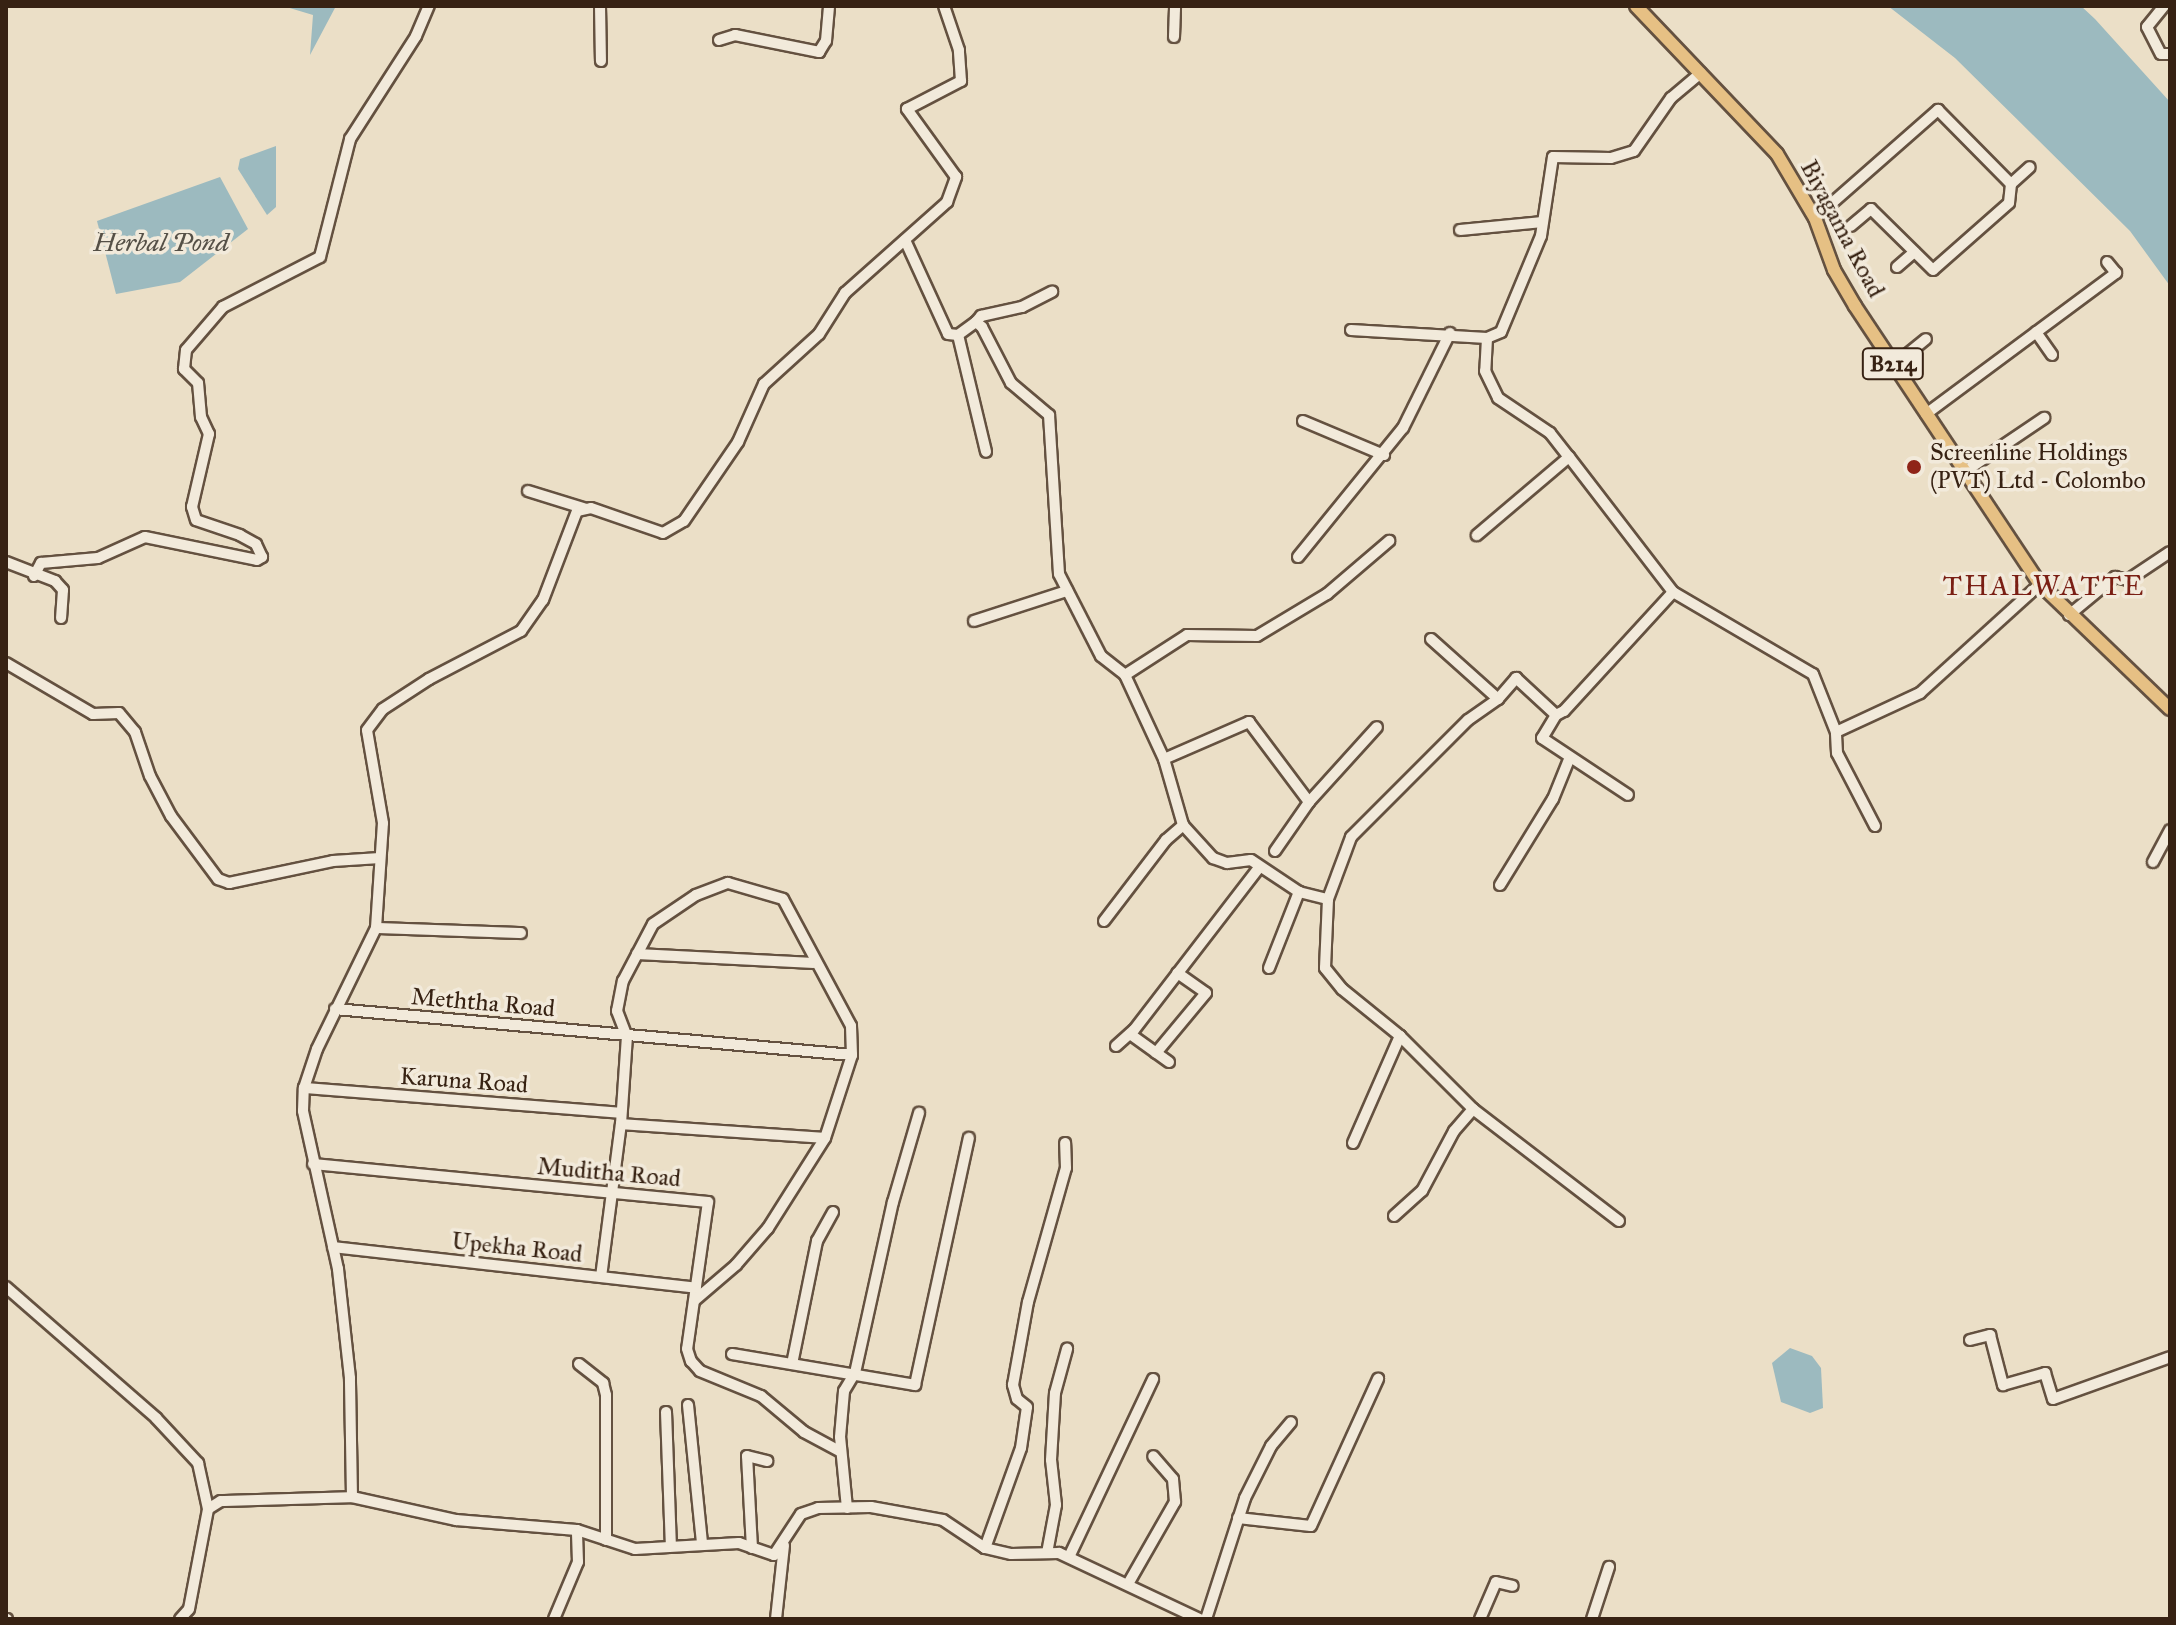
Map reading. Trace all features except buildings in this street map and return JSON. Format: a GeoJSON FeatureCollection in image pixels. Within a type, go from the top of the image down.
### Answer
{"type":"FeatureCollection","features":[{"type":"Feature","properties":{"kind":"main road","name":"Biyagama Road"},"geometry":{"type":"LineString","coordinates":[[1636,6],[1777,154],[1815,218],[1834,270],[2040,584],[2170,709]]}},
{"type":"Feature","properties":{"kind":"street"},"geometry":{"type":"LineString","coordinates":[[34,576],[41,563],[98,558],[145,537],[257,560],[262,557],[256,544],[240,535],[196,520],[192,507],[209,434],[201,417],[198,383],[184,369],[186,350],[223,307],[320,257],[350,139],[416,36],[429,6]]}},
{"type":"Feature","properties":{"kind":"street"},"geometry":{"type":"LineString","coordinates":[[600,6],[601,61]]}},
{"type":"Feature","properties":{"kind":"street"},"geometry":{"type":"LineString","coordinates":[[719,40],[735,35],[819,52],[826,41],[829,6]]}},
{"type":"Feature","properties":{"kind":"street"},"geometry":{"type":"LineString","coordinates":[[528,491],[663,533],[684,521],[738,442],[764,384],[819,334],[845,293],[947,202],[958,184],[907,114],[909,105],[961,81],[959,50],[944,6]]}},
{"type":"Feature","properties":{"kind":"street"},"geometry":{"type":"LineString","coordinates":[[1174,37],[1175,6]]}},
{"type":"Feature","properties":{"kind":"street"},"geometry":{"type":"LineString","coordinates":[[2164,6],[2147,27],[2161,54],[2170,54]]}},
{"type":"Feature","properties":{"kind":"street"},"geometry":{"type":"LineString","coordinates":[[1351,330],[1450,333],[1487,338],[1501,332],[1510,320],[1543,222],[1553,157],[1611,158],[1634,151],[1671,98],[1701,73]]}},
{"type":"Feature","properties":{"kind":"street"},"geometry":{"type":"LineString","coordinates":[[1815,218],[1938,110],[2011,184]]}},
{"type":"Feature","properties":{"kind":"street"},"geometry":{"type":"LineString","coordinates":[[1851,226],[1871,209],[1933,270],[2009,203],[2011,184],[2030,167]]}},
{"type":"Feature","properties":{"kind":"street"},"geometry":{"type":"LineString","coordinates":[[1460,230],[1543,222]]}},
{"type":"Feature","properties":{"kind":"street"},"geometry":{"type":"LineString","coordinates":[[905,240],[948,334],[958,335],[981,316],[1022,307],[1052,292]]}},
{"type":"Feature","properties":{"kind":"street"},"geometry":{"type":"LineString","coordinates":[[1897,267],[1914,252]]}},
{"type":"Feature","properties":{"kind":"street"},"geometry":{"type":"LineString","coordinates":[[1926,414],[2116,273],[2107,262]]}},
{"type":"Feature","properties":{"kind":"street"},"geometry":{"type":"LineString","coordinates":[[976,322],[1011,383],[1049,415],[1059,574],[1101,656],[1125,675],[1164,759],[1183,825],[1213,858],[1227,863],[1251,860],[1258,869],[1299,892],[1328,899]]}},
{"type":"Feature","properties":{"kind":"street"},"geometry":{"type":"LineString","coordinates":[[2036,332],[2052,355]]}},
{"type":"Feature","properties":{"kind":"street"},"geometry":{"type":"LineString","coordinates":[[1298,557],[1384,455],[1450,333]]}},
{"type":"Feature","properties":{"kind":"street"},"geometry":{"type":"LineString","coordinates":[[958,335],[986,452]]}},
{"type":"Feature","properties":{"kind":"street"},"geometry":{"type":"LineString","coordinates":[[1487,338],[1485,371],[1498,398],[1550,433],[1673,592],[1813,674],[1836,732],[1837,753],[1875,826]]}},
{"type":"Feature","properties":{"kind":"street"},"geometry":{"type":"LineString","coordinates":[[1894,365],[1926,339]]}},
{"type":"Feature","properties":{"kind":"street"},"geometry":{"type":"LineString","coordinates":[[1964,472],[2044,418]]}},
{"type":"Feature","properties":{"kind":"street"},"geometry":{"type":"LineString","coordinates":[[1303,421],[1384,455]]}},
{"type":"Feature","properties":{"kind":"street"},"geometry":{"type":"LineString","coordinates":[[1477,535],[1569,457]]}},
{"type":"Feature","properties":{"kind":"street"},"geometry":{"type":"LineString","coordinates":[[352,1497],[350,1378],[333,1247],[313,1164],[304,1088],[335,1009],[376,928],[382,812],[367,730],[383,709],[429,679],[521,631],[543,600],[577,511],[583,508]]}},
{"type":"Feature","properties":{"kind":"street"},"geometry":{"type":"LineString","coordinates":[[1125,675],[1187,635],[1257,636],[1327,594],[1389,541]]}},
{"type":"Feature","properties":{"kind":"street"},"geometry":{"type":"LineString","coordinates":[[2069,615],[2115,577],[2128,580],[2170,552]]}},
{"type":"Feature","properties":{"kind":"street"},"geometry":{"type":"LineString","coordinates":[[6,562],[34,576],[55,581],[63,590],[61,618]]}},
{"type":"Feature","properties":{"kind":"street"},"geometry":{"type":"LineString","coordinates":[[1836,732],[1920,693],[2040,584]]}},
{"type":"Feature","properties":{"kind":"street"},"geometry":{"type":"LineString","coordinates":[[974,621],[1067,591]]}},
{"type":"Feature","properties":{"kind":"street"},"geometry":{"type":"LineString","coordinates":[[1628,795],[1542,738],[1556,715],[1673,592]]}},
{"type":"Feature","properties":{"kind":"street"},"geometry":{"type":"LineString","coordinates":[[1431,639],[1498,699]]}},
{"type":"Feature","properties":{"kind":"street"},"geometry":{"type":"LineString","coordinates":[[6,663],[93,714],[119,713],[135,732],[150,776],[171,816],[218,879],[229,883],[333,861],[380,858]]}},
{"type":"Feature","properties":{"kind":"street"},"geometry":{"type":"LineString","coordinates":[[1556,715],[1516,678],[1498,699],[1468,720],[1351,837],[1328,899],[1325,968],[1400,1036],[1473,1109],[1619,1221]]}},
{"type":"Feature","properties":{"kind":"street"},"geometry":{"type":"LineString","coordinates":[[1164,759],[1249,722],[1309,802]]}},
{"type":"Feature","properties":{"kind":"street"},"geometry":{"type":"LineString","coordinates":[[1275,851],[1309,802],[1377,727]]}},
{"type":"Feature","properties":{"kind":"street"},"geometry":{"type":"LineString","coordinates":[[1500,885],[1553,799],[1570,757]]}},
{"type":"Feature","properties":{"kind":"street"},"geometry":{"type":"LineString","coordinates":[[1104,921],[1166,840],[1183,825]]}},
{"type":"Feature","properties":{"kind":"street"},"geometry":{"type":"LineString","coordinates":[[2153,862],[2170,830]]}},
{"type":"Feature","properties":{"kind":"street"},"geometry":{"type":"LineString","coordinates":[[1116,1046],[1130,1034],[1258,869]]}},
{"type":"Feature","properties":{"kind":"street"},"geometry":{"type":"LineString","coordinates":[[601,1277],[614,1195],[621,1118],[627,1037],[617,1011],[623,981],[653,924],[696,895],[728,883],[783,899],[814,963],[851,1026],[852,1055],[825,1138],[768,1228],[694,1301]]}},
{"type":"Feature","properties":{"kind":"street"},"geometry":{"type":"LineString","coordinates":[[1269,968],[1299,892]]}},
{"type":"Feature","properties":{"kind":"street"},"geometry":{"type":"LineString","coordinates":[[376,928],[521,933]]}},
{"type":"Feature","properties":{"kind":"street"},"geometry":{"type":"LineString","coordinates":[[637,954],[814,963]]}},
{"type":"Feature","properties":{"kind":"street"},"geometry":{"type":"LineString","coordinates":[[1156,1053],[1206,993],[1177,973]]}},
{"type":"Feature","properties":{"kind":"street","name":"Meththa Road"},"geometry":{"type":"LineString","coordinates":[[335,1009],[852,1055]]}},
{"type":"Feature","properties":{"kind":"street"},"geometry":{"type":"LineString","coordinates":[[1130,1034],[1169,1062]]}},
{"type":"Feature","properties":{"kind":"street"},"geometry":{"type":"LineString","coordinates":[[1353,1143],[1400,1036]]}},
{"type":"Feature","properties":{"kind":"street","name":"Karuna Road"},"geometry":{"type":"LineString","coordinates":[[304,1088],[825,1138]]}},
{"type":"Feature","properties":{"kind":"street"},"geometry":{"type":"LineString","coordinates":[[1394,1216],[1422,1191],[1454,1131],[1473,1109]]}},
{"type":"Feature","properties":{"kind":"street"},"geometry":{"type":"LineString","coordinates":[[847,1508],[841,1452],[844,1391],[855,1373],[893,1202],[919,1113]]}},
{"type":"Feature","properties":{"kind":"street"},"geometry":{"type":"LineString","coordinates":[[732,1354],[915,1385],[969,1138]]}},
{"type":"Feature","properties":{"kind":"street"},"geometry":{"type":"LineString","coordinates":[[985,1548],[1021,1448],[1027,1407],[1017,1399],[1013,1385],[1028,1302],[1066,1168],[1065,1143]]}},
{"type":"Feature","properties":{"kind":"street","name":"Muditha Road"},"geometry":{"type":"LineString","coordinates":[[313,1164],[708,1202],[687,1349],[691,1361],[700,1371],[761,1396],[804,1432],[841,1452]]}},
{"type":"Feature","properties":{"kind":"street"},"geometry":{"type":"LineString","coordinates":[[792,1364],[813,1255],[833,1212]]}},
{"type":"Feature","properties":{"kind":"street","name":"Upekha Road"},"geometry":{"type":"LineString","coordinates":[[333,1247],[696,1288]]}},
{"type":"Feature","properties":{"kind":"street"},"geometry":{"type":"LineString","coordinates":[[6,1287],[156,1418],[198,1463],[208,1509],[189,1609],[180,1619]]}},
{"type":"Feature","properties":{"kind":"street"},"geometry":{"type":"LineString","coordinates":[[1970,1340],[1990,1335],[2003,1385],[2045,1373],[2053,1399],[2170,1357]]}},
{"type":"Feature","properties":{"kind":"street"},"geometry":{"type":"LineString","coordinates":[[1047,1553],[1056,1505],[1051,1460],[1055,1393],[1067,1349]]}},
{"type":"Feature","properties":{"kind":"street"},"geometry":{"type":"LineString","coordinates":[[579,1364],[603,1383],[606,1395],[606,1540]]}},
{"type":"Feature","properties":{"kind":"street"},"geometry":{"type":"LineString","coordinates":[[1069,1557],[1153,1379]]}},
{"type":"Feature","properties":{"kind":"street"},"geometry":{"type":"LineString","coordinates":[[1238,1518],[1311,1526],[1378,1379]]}},
{"type":"Feature","properties":{"kind":"street"},"geometry":{"type":"LineString","coordinates":[[688,1405],[702,1544]]}},
{"type":"Feature","properties":{"kind":"street"},"geometry":{"type":"LineString","coordinates":[[666,1412],[671,1546]]}},
{"type":"Feature","properties":{"kind":"street"},"geometry":{"type":"LineString","coordinates":[[1206,1619],[1238,1518],[1271,1446],[1291,1422]]}},
{"type":"Feature","properties":{"kind":"street"},"geometry":{"type":"LineString","coordinates":[[752,1548],[747,1456],[767,1461]]}},
{"type":"Feature","properties":{"kind":"street"},"geometry":{"type":"LineString","coordinates":[[1128,1584],[1175,1502],[1173,1479],[1153,1456]]}},
{"type":"Feature","properties":{"kind":"street"},"geometry":{"type":"LineString","coordinates":[[208,1509],[221,1501],[352,1497],[456,1520],[577,1530],[650,1550],[702,1544],[752,1548],[774,1555],[784,1545],[801,1514],[871,1507],[943,1520],[985,1548],[1011,1554],[1047,1553],[1069,1557],[1199,1619]]}},
{"type":"Feature","properties":{"kind":"street"},"geometry":{"type":"LineString","coordinates":[[554,1619],[578,1562],[577,1530]]}},
{"type":"Feature","properties":{"kind":"street"},"geometry":{"type":"LineString","coordinates":[[776,1619],[784,1545]]}},
{"type":"Feature","properties":{"kind":"street"},"geometry":{"type":"LineString","coordinates":[[1592,1619],[1609,1567]]}},
{"type":"Feature","properties":{"kind":"street"},"geometry":{"type":"LineString","coordinates":[[1480,1619],[1496,1582],[1513,1586]]}},
{"type":"Feature","properties":{"kind":"water"},"geometry":{"type":"Polygon","coordinates":[[[283,6],[336,6],[310,55],[313,15],[283,6]]]}},
{"type":"Feature","properties":{"kind":"water"},"geometry":{"type":"Polygon","coordinates":[[[1888,6],[2081,6],[2095,19],[2170,102],[2170,286],[2130,231],[1955,58],[1888,6]]]}},
{"type":"Feature","properties":{"kind":"water"},"geometry":{"type":"Polygon","coordinates":[[[276,146],[276,207],[267,215],[238,169],[240,159],[276,146]]]}},
{"type":"Feature","properties":{"kind":"water","name":"Herbal Pond"},"geometry":{"type":"Polygon","coordinates":[[[220,177],[248,229],[180,282],[116,294],[97,221],[220,177]]]}},
{"type":"Feature","properties":{"kind":"water"},"geometry":{"type":"Polygon","coordinates":[[[1790,1348],[1812,1356],[1821,1368],[1823,1408],[1810,1413],[1781,1402],[1772,1363],[1790,1348]]]}},
{"type":"Feature","properties":{"kind":"place","name":"Screenline Holdings (PVT) Ltd - Colombo"},"geometry":{"type":"Point","coordinates":[1914,467]}},
{"type":"Feature","properties":{"kind":"district","name":"THALWATTE"},"geometry":{"type":"Point","coordinates":[2044,586]}}]}
